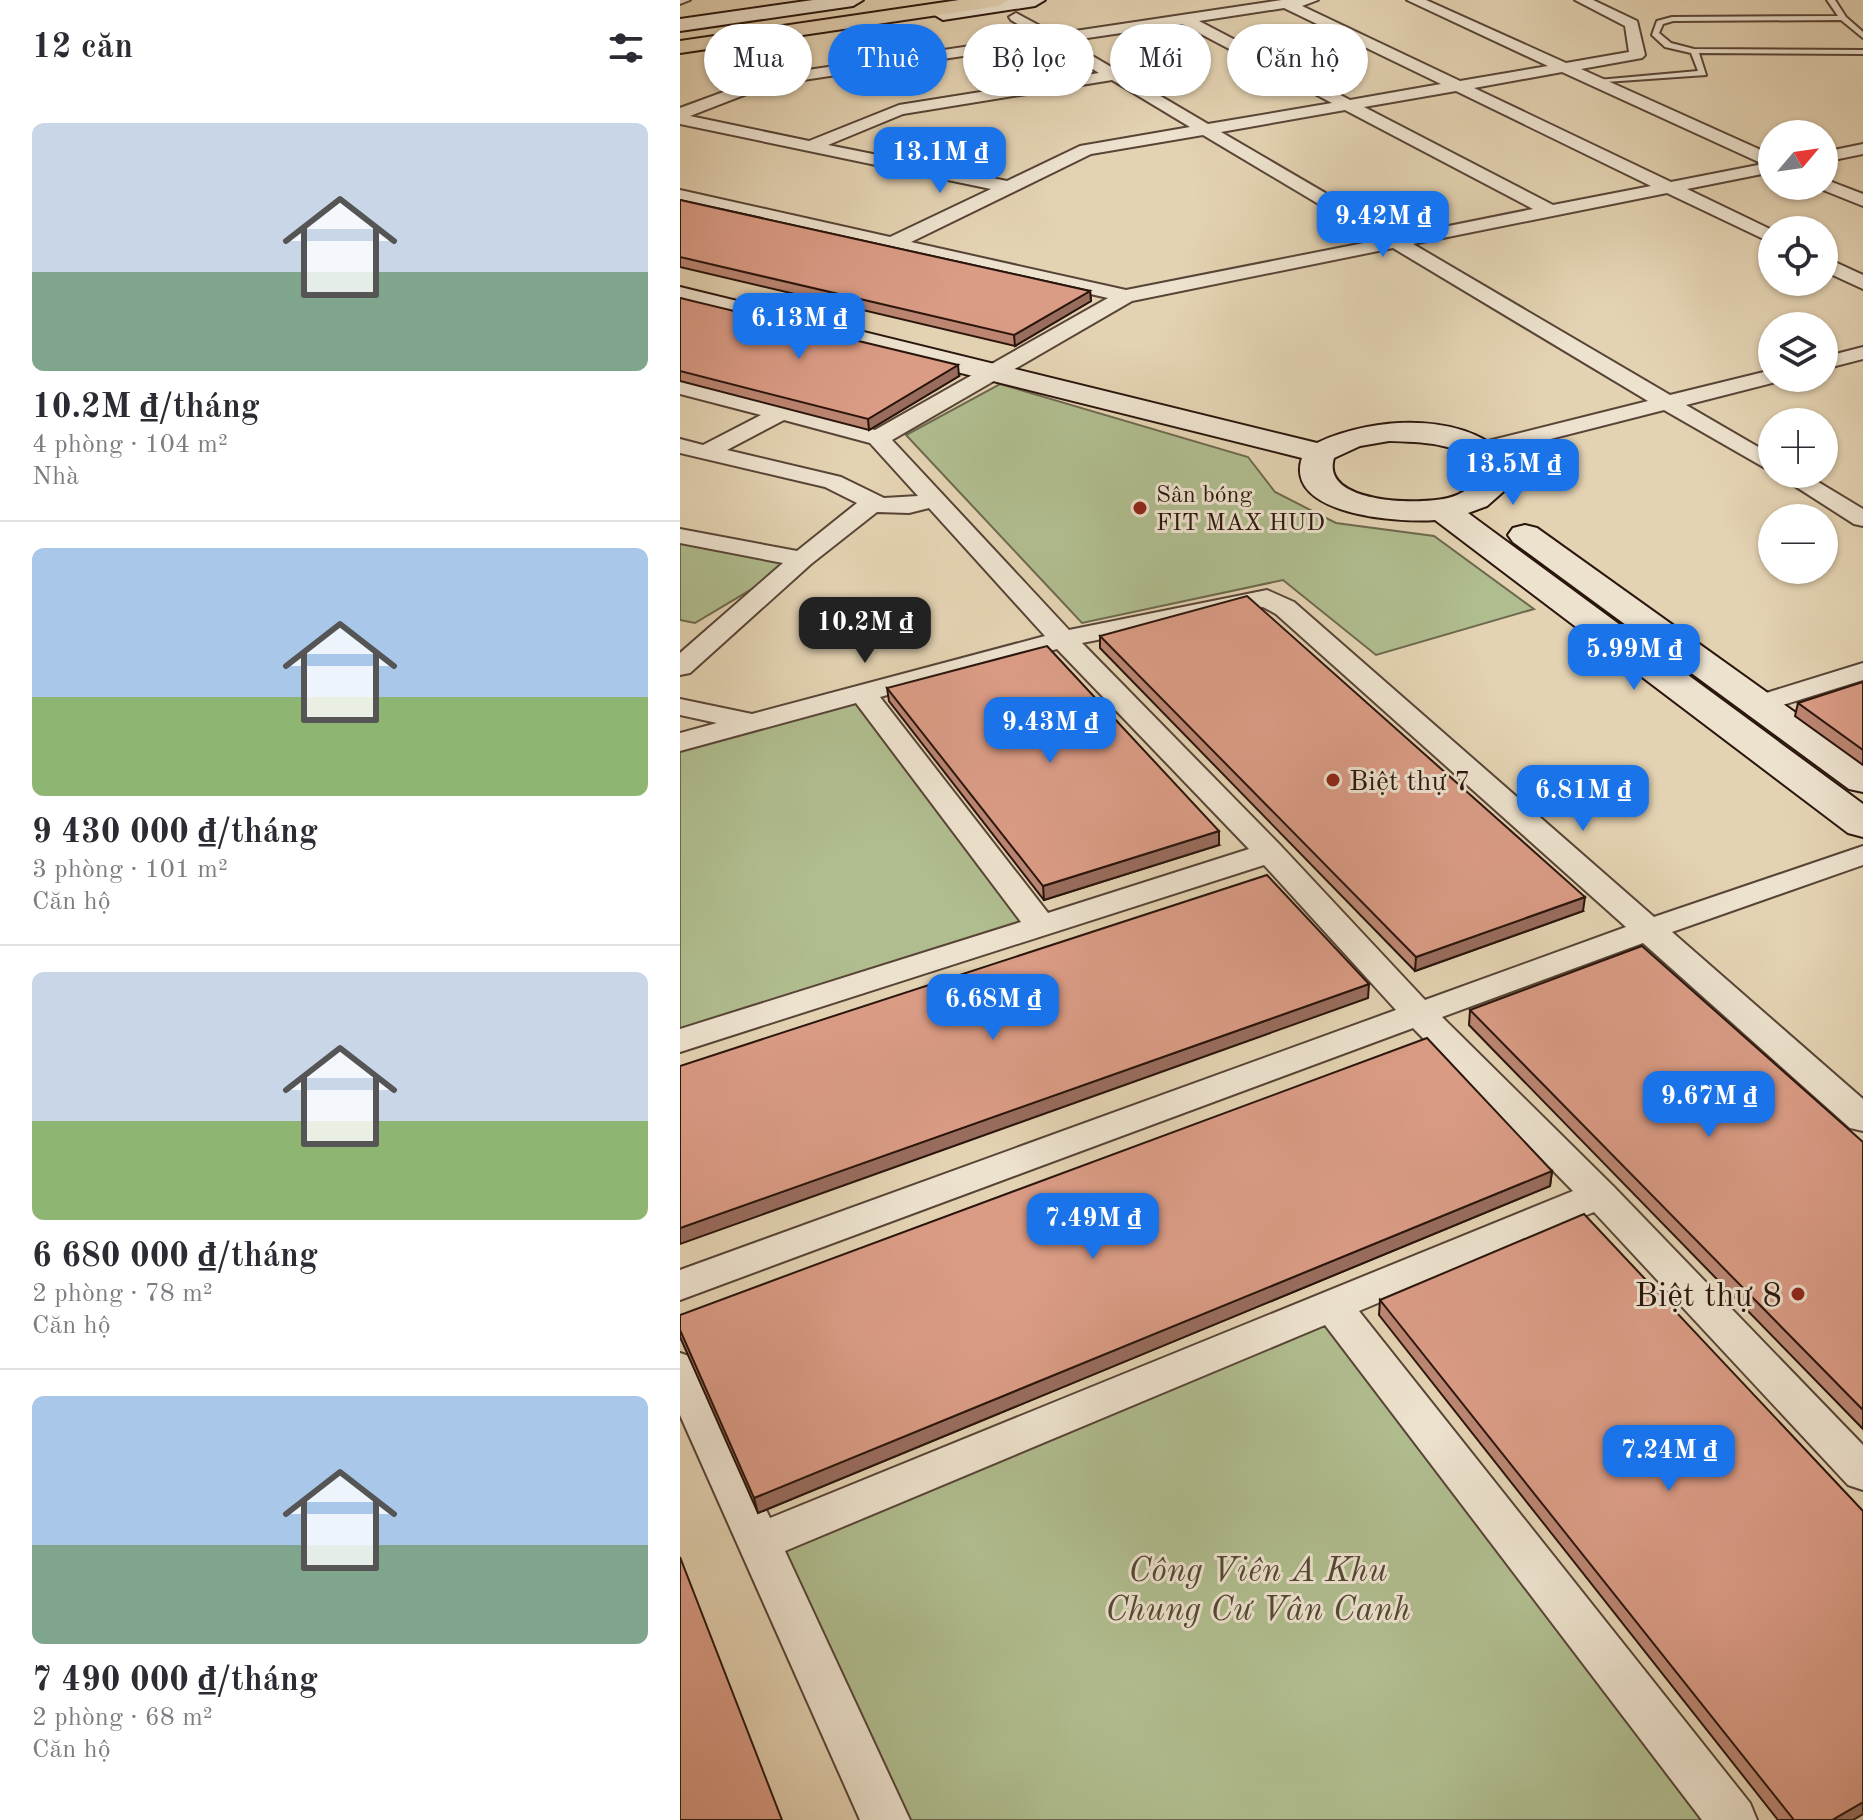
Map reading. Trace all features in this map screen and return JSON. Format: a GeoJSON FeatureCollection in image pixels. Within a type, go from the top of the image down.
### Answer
{"type":"FeatureCollection","features":[{"type":"Feature","properties":{"kind":"main road"},"geometry":{"type":"LineString","coordinates":[[680,27],[853,0]]}},
{"type":"Feature","properties":{"kind":"main road"},"geometry":{"type":"LineString","coordinates":[[680,27],[888,0]]}},
{"type":"Feature","properties":{"kind":"main road"},"geometry":{"type":"LineString","coordinates":[[680,50],[999,0]]}},
{"type":"Feature","properties":{"kind":"main road"},"geometry":{"type":"LineString","coordinates":[[680,50],[1035,0]]}},
{"type":"Feature","properties":{"kind":"main road"},"geometry":{"type":"LineString","coordinates":[[680,277],[1007,367],[1330,447]]}},
{"type":"Feature","properties":{"kind":"main road"},"geometry":{"type":"LineString","coordinates":[[680,295],[1007,367]]}},
{"type":"Feature","properties":{"kind":"main road"},"geometry":{"type":"LineString","coordinates":[[1383,430],[1439,433],[1484,449],[1495,460],[1500,472],[1496,484],[1458,504],[1386,510],[1338,497],[1314,475],[1314,464],[1330,447],[1383,430]]}},
{"type":"Feature","properties":{"kind":"main road"},"geometry":{"type":"LineString","coordinates":[[1458,504],[1760,704],[1863,780]]}},
{"type":"Feature","properties":{"kind":"main road"},"geometry":{"type":"LineString","coordinates":[[1458,504],[1863,824]]}},
{"type":"Feature","properties":{"kind":"street"},"geometry":{"type":"LineString","coordinates":[[1094,32],[1311,0]]}},
{"type":"Feature","properties":{"kind":"street"},"geometry":{"type":"LineString","coordinates":[[1414,0],[1758,158]]}},
{"type":"Feature","properties":{"kind":"street"},"geometry":{"type":"LineString","coordinates":[[895,242],[1004,186],[1086,150],[1637,55],[1632,24],[1582,0]]}},
{"type":"Feature","properties":{"kind":"street"},"geometry":{"type":"LineString","coordinates":[[1287,4],[1758,230]]}},
{"type":"Feature","properties":{"kind":"street"},"geometry":{"type":"LineString","coordinates":[[1016,17],[1028,24]]}},
{"type":"Feature","properties":{"kind":"street"},"geometry":{"type":"LineString","coordinates":[[1184,19],[1550,211]]}},
{"type":"Feature","properties":{"kind":"street"},"geometry":{"type":"LineString","coordinates":[[680,116],[767,81],[963,52]]}},
{"type":"Feature","properties":{"kind":"street"},"geometry":{"type":"LineString","coordinates":[[810,146],[899,110],[1110,76]]}},
{"type":"Feature","properties":{"kind":"street"},"geometry":{"type":"LineString","coordinates":[[1150,96],[1758,457]]}},
{"type":"Feature","properties":{"kind":"street"},"geometry":{"type":"LineString","coordinates":[[680,116],[1004,186]]}},
{"type":"Feature","properties":{"kind":"street"},"geometry":{"type":"LineString","coordinates":[[1838,154],[1863,149]]}},
{"type":"Feature","properties":{"kind":"street"},"geometry":{"type":"LineString","coordinates":[[878,438],[1007,367],[1126,296],[1758,167]]}},
{"type":"Feature","properties":{"kind":"street"},"geometry":{"type":"LineString","coordinates":[[1838,190],[1863,201]]}},
{"type":"Feature","properties":{"kind":"street"},"geometry":{"type":"LineString","coordinates":[[680,195],[1126,296]]}},
{"type":"Feature","properties":{"kind":"street"},"geometry":{"type":"LineString","coordinates":[[1838,270],[1863,283]]}},
{"type":"Feature","properties":{"kind":"street"},"geometry":{"type":"LineString","coordinates":[[1838,359],[1863,353]]}},
{"type":"Feature","properties":{"kind":"street"},"geometry":{"type":"LineString","coordinates":[[1838,368],[1851,374]]}},
{"type":"Feature","properties":{"kind":"street"},"geometry":{"type":"LineString","coordinates":[[1484,449],[1758,380]]}},
{"type":"Feature","properties":{"kind":"street"},"geometry":{"type":"LineString","coordinates":[[680,387],[878,438],[1063,639],[1270,853],[1419,1014],[1600,1195],[1863,1473]]}},
{"type":"Feature","properties":{"kind":"street"},"geometry":{"type":"LineString","coordinates":[[704,453],[781,413]]}},
{"type":"Feature","properties":{"kind":"street"},"geometry":{"type":"LineString","coordinates":[[680,446],[833,482],[874,502],[896,507],[934,499]]}},
{"type":"Feature","properties":{"kind":"street"},"geometry":{"type":"LineString","coordinates":[[1811,488],[1863,519]]}},
{"type":"Feature","properties":{"kind":"street"},"geometry":{"type":"LineString","coordinates":[[680,667],[802,559],[874,502]]}},
{"type":"Feature","properties":{"kind":"street"},"geometry":{"type":"LineString","coordinates":[[680,536],[802,559]]}},
{"type":"Feature","properties":{"kind":"street"},"geometry":{"type":"LineString","coordinates":[[680,742],[1063,639],[1267,598],[1285,608],[1863,1119]]}},
{"type":"Feature","properties":{"kind":"street"},"geometry":{"type":"LineString","coordinates":[[1760,704],[1863,671]]}},
{"type":"Feature","properties":{"kind":"street"},"geometry":{"type":"LineString","coordinates":[[863,693],[1041,926]]}},
{"type":"Feature","properties":{"kind":"street"},"geometry":{"type":"LineString","coordinates":[[680,707],[754,722]]}},
{"type":"Feature","properties":{"kind":"street"},"geometry":{"type":"LineString","coordinates":[[680,1041],[1270,853]]}},
{"type":"Feature","properties":{"kind":"street"},"geometry":{"type":"LineString","coordinates":[[680,1285],[1650,929],[1863,855]]}},
{"type":"Feature","properties":{"kind":"street"},"geometry":{"type":"LineString","coordinates":[[759,1542],[1600,1195]]}},
{"type":"Feature","properties":{"kind":"street"},"geometry":{"type":"LineString","coordinates":[[1332,1305],[1732,1820]]}},
{"type":"Feature","properties":{"kind":"street"},"geometry":{"type":"LineString","coordinates":[[680,1369],[885,1820]]}},
{"type":"Feature","properties":{"kind":"lane"},"geometry":{"type":"LineString","coordinates":[[1831,0],[1843,18],[1863,36]]}},
{"type":"Feature","properties":{"kind":"lane"},"geometry":{"type":"LineString","coordinates":[[1843,18],[1688,18],[1660,23],[1655,33],[1662,42],[1694,51],[1863,52]]}},
{"type":"Feature","properties":{"kind":"lane"},"geometry":{"type":"LineString","coordinates":[[1591,81],[1703,73],[1694,51]]}},
{"type":"Feature","properties":{"kind":"green space","name":"Sân bóng FIT MAX HUD"},"geometry":{"type":"Polygon","coordinates":[[[1000,384],[1248,457],[1275,492],[1336,523],[1434,536],[1534,609],[1376,655],[1283,580],[1082,623],[906,435],[1000,384]]]}},
{"type":"Feature","properties":{"kind":"green space"},"geometry":{"type":"Polygon","coordinates":[[[680,536],[802,559],[695,623],[680,620],[680,536]]]}},
{"type":"Feature","properties":{"kind":"green space"},"geometry":{"type":"Polygon","coordinates":[[[863,693],[1041,926],[680,1041],[680,742],[863,693]]]}},
{"type":"Feature","properties":{"kind":"green space","name":"Công Viên A Khu Chung Cư Vân Canh"},"geometry":{"type":"Polygon","coordinates":[[[1332,1305],[1732,1820],[880,1820],[759,1542],[1332,1305]]]}},
{"type":"Feature","properties":{"kind":"building"},"geometry":{"type":"Polygon","coordinates":[[[680,200],[1090,291],[1014,335],[680,257],[680,200]]]}},
{"type":"Feature","properties":{"kind":"building"},"geometry":{"type":"Polygon","coordinates":[[[680,298],[958,365],[868,419],[680,371],[680,298]]]}},
{"type":"Feature","properties":{"kind":"building","name":"Biệt thự 7"},"geometry":{"type":"Polygon","coordinates":[[[1247,596],[1585,897],[1416,957],[1100,636],[1247,596]]]}},
{"type":"Feature","properties":{"kind":"building"},"geometry":{"type":"Polygon","coordinates":[[[1047,646],[1219,831],[1043,886],[887,688],[1047,646]]]}},
{"type":"Feature","properties":{"kind":"building"},"geometry":{"type":"Polygon","coordinates":[[[1863,682],[1863,750],[1798,703],[1863,682]]]}},
{"type":"Feature","properties":{"kind":"building"},"geometry":{"type":"Polygon","coordinates":[[[1267,875],[1369,984],[680,1228],[680,1066],[1267,875]]]}},
{"type":"Feature","properties":{"kind":"building","name":"Biệt thự 8"},"geometry":{"type":"Polygon","coordinates":[[[1642,946],[1863,1142],[1863,1410],[1470,1010],[1642,946]]]}},
{"type":"Feature","properties":{"kind":"building"},"geometry":{"type":"Polygon","coordinates":[[[1427,1038],[1552,1171],[754,1498],[680,1330],[680,1315],[1427,1038]]]}},
{"type":"Feature","properties":{"kind":"building"},"geometry":{"type":"Polygon","coordinates":[[[1584,1214],[1863,1511],[1863,1802],[1832,1820],[1794,1820],[1380,1300],[1584,1214]]]}},
{"type":"Feature","properties":{"kind":"building"},"geometry":{"type":"Polygon","coordinates":[[[680,1557],[782,1820],[680,1820],[680,1557]]]}},
{"type":"Feature","properties":{"kind":"place","name":"Sân bóng FIT MAX HUD"},"geometry":{"type":"Point","coordinates":[1140,508]}},
{"type":"Feature","properties":{"kind":"place","name":"Biệt thự 7"},"geometry":{"type":"Point","coordinates":[1333,780]}},
{"type":"Feature","properties":{"kind":"place","name":"Biệt thự 8"},"geometry":{"type":"Point","coordinates":[1798,1294]}}]}
